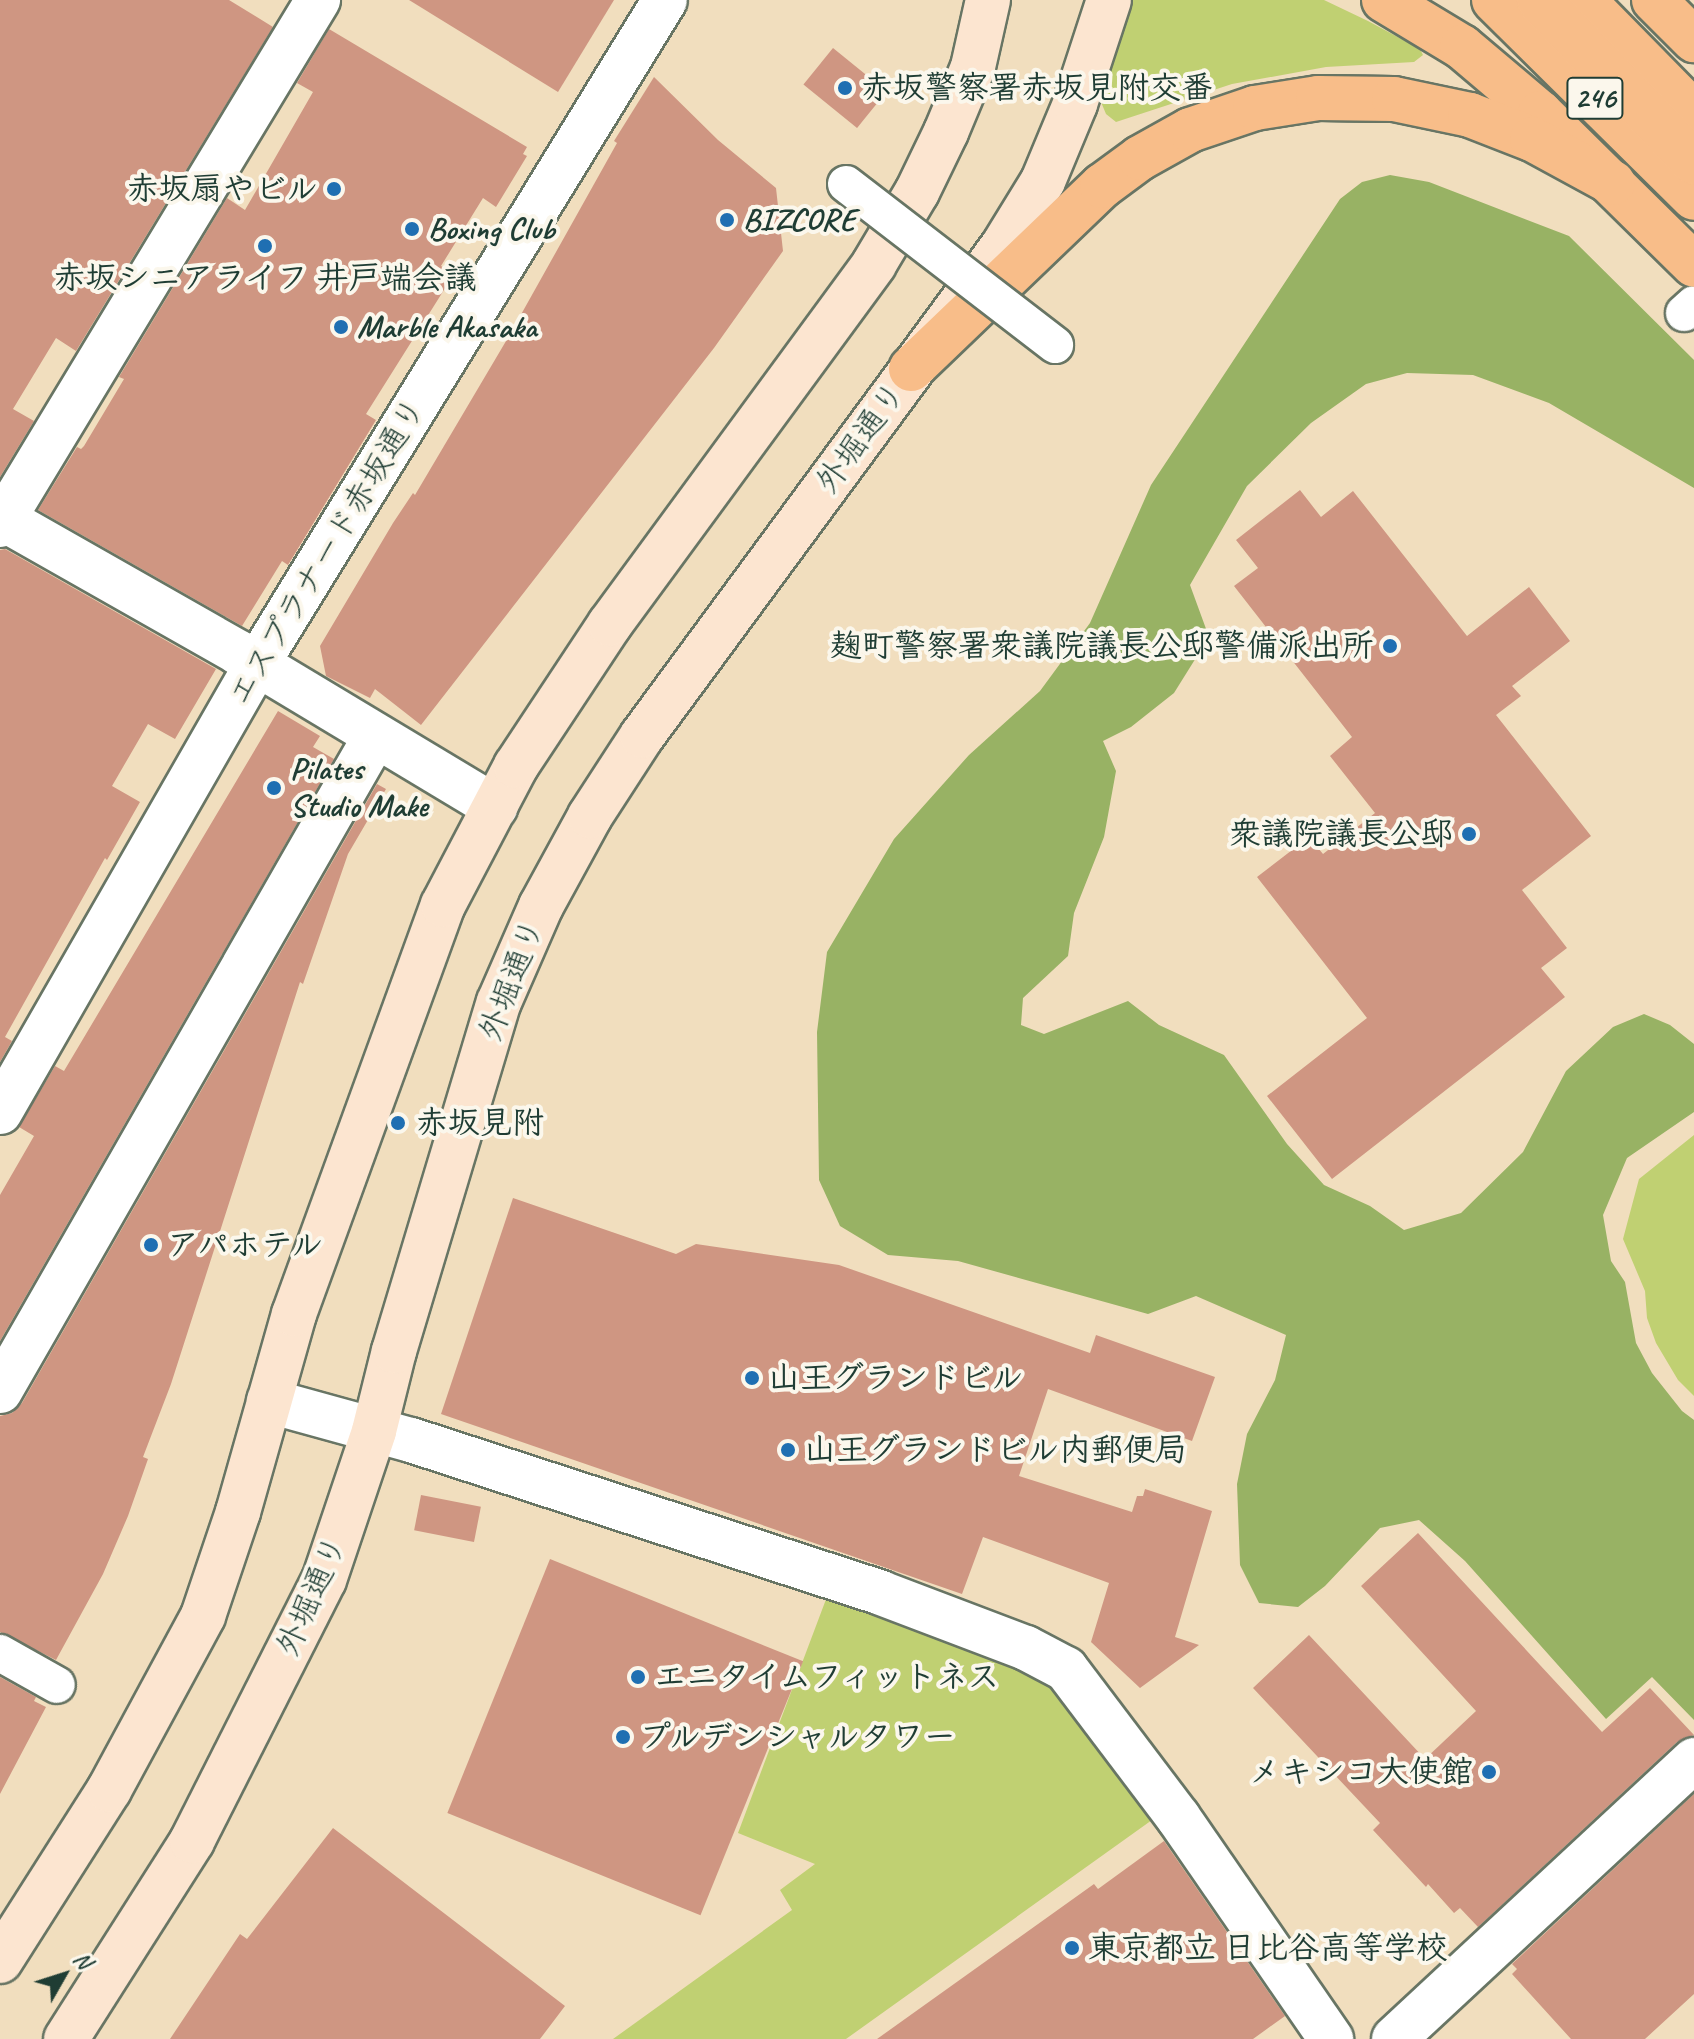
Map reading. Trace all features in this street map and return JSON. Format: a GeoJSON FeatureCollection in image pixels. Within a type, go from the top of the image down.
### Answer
{"type":"FeatureCollection","features":[{"type":"Feature","properties":{"kind":"highway"},"geometry":{"type":"LineString","coordinates":[[1384,0],[1462,47],[1540,113],[1694,265]]}},
{"type":"Feature","properties":{"kind":"highway","name":"246"},"geometry":{"type":"LineString","coordinates":[[1494,0],[1694,198]]}},
{"type":"Feature","properties":{"kind":"highway"},"geometry":{"type":"LineString","coordinates":[[1539,0],[1694,162]]}},
{"type":"Feature","properties":{"kind":"highway","name":"246"},"geometry":{"type":"LineString","coordinates":[[1583,0],[1694,113]]}},
{"type":"Feature","properties":{"kind":"highway"},"geometry":{"type":"LineString","coordinates":[[1654,0],[1694,40]]}},
{"type":"Feature","properties":{"kind":"highway"},"geometry":{"type":"LineString","coordinates":[[911,369],[1102,186],[1140,158],[1190,130],[1255,108],[1318,98],[1394,99],[1470,115],[1532,139],[1613,183]]}},
{"type":"Feature","properties":{"kind":"main road"},"geometry":{"type":"LineString","coordinates":[[0,1961],[109,1790],[203,1616],[294,1314],[443,905],[516,766],[610,624],[874,264],[917,192],[946,132],[973,67],[988,0]]}},
{"type":"Feature","properties":{"kind":"main road","name":"外堀通り"},"geometry":{"type":"LineString","coordinates":[[66,2039],[192,1841],[324,1580],[374,1431],[394,1351],[499,1002],[541,906],[590,816],[642,736],[1003,246],[1043,181],[1080,89],[1109,0]]}},
{"type":"Feature","properties":{"kind":"street"},"geometry":{"type":"LineString","coordinates":[[318,0],[1,520],[257,664],[495,807]]}},
{"type":"Feature","properties":{"kind":"street","name":"エスプラナード赤坂通り"},"geometry":{"type":"LineString","coordinates":[[0,1112],[257,664],[665,0]]}},
{"type":"Feature","properties":{"kind":"street"},"geometry":{"type":"LineString","coordinates":[[846,184],[1055,345]]}},
{"type":"Feature","properties":{"kind":"street"},"geometry":{"type":"LineString","coordinates":[[0,1391],[375,737]]}},
{"type":"Feature","properties":{"kind":"street"},"geometry":{"type":"LineString","coordinates":[[269,1401],[374,1431],[881,1593],[1026,1648],[1066,1669],[1178,1817],[1331,2039]]}},
{"type":"Feature","properties":{"kind":"street"},"geometry":{"type":"LineString","coordinates":[[0,1653],[57,1685]]}},
{"type":"Feature","properties":{"kind":"street"},"geometry":{"type":"LineString","coordinates":[[1394,2039],[1694,1760]]}},
{"type":"Feature","properties":{"kind":"green space"},"geometry":{"type":"Polygon","coordinates":[[[1131,0],[1324,0],[1420,49],[1423,55],[1414,62],[1326,67],[1232,84],[1116,122],[1106,114],[1101,102],[1131,0]]]}},
{"type":"Feature","properties":{"kind":"green space"},"geometry":{"type":"Polygon","coordinates":[[[1390,175],[1429,182],[1569,236],[1694,360],[1694,488],[1549,403],[1473,375],[1407,373],[1366,384],[1311,423],[1247,486],[1190,585],[1209,637],[1174,693],[1131,727],[1103,741],[1116,771],[1104,837],[1074,913],[1068,956],[1023,998],[1021,1025],[1044,1034],[1128,1001],[1159,1025],[1224,1055],[1287,1144],[1324,1185],[1370,1206],[1404,1230],[1461,1213],[1523,1152],[1566,1071],[1613,1027],[1644,1014],[1670,1025],[1694,1044],[1694,1112],[1627,1158],[1603,1215],[1611,1261],[1625,1282],[1636,1343],[1652,1373],[1682,1411],[1694,1420],[1694,1720],[1652,1677],[1606,1719],[1465,1561],[1419,1520],[1380,1528],[1325,1586],[1298,1607],[1259,1603],[1240,1565],[1237,1484],[1247,1434],[1275,1380],[1286,1335],[1196,1296],[1148,1314],[958,1261],[888,1255],[840,1226],[819,1180],[817,1032],[827,952],[894,839],[969,755],[1040,691],[1090,623],[1151,485],[1340,199],[1362,182],[1390,175]]]}},
{"type":"Feature","properties":{"kind":"green space"},"geometry":{"type":"Polygon","coordinates":[[[1694,1135],[1694,1396],[1678,1380],[1656,1343],[1647,1318],[1645,1291],[1623,1239],[1639,1179],[1694,1135]]]}},
{"type":"Feature","properties":{"kind":"green space"},"geometry":{"type":"Polygon","coordinates":[[[828,1594],[1049,1682],[1152,1820],[846,2039],[613,2039],[792,1910],[780,1890],[815,1864],[738,1833],[828,1594]]]}},
{"type":"Feature","properties":{"kind":"building"},"geometry":{"type":"Polygon","coordinates":[[[0,0],[229,0],[273,27],[76,351],[56,338],[13,409],[34,421],[0,477],[0,0]]]}},
{"type":"Feature","properties":{"kind":"building"},"geometry":{"type":"Polygon","coordinates":[[[409,0],[614,0],[558,92],[409,0]]]}},
{"type":"Feature","properties":{"kind":"building"},"geometry":{"type":"Polygon","coordinates":[[[329,29],[527,147],[523,154],[527,156],[496,207],[483,198],[441,266],[454,274],[366,414],[376,420],[288,565],[282,561],[242,626],[38,510],[77,447],[81,449],[84,446],[124,379],[119,377],[227,198],[245,210],[313,92],[297,83],[329,29]]]}},
{"type":"Feature","properties":{"kind":"building","name":"赤坂警察署赤坂見附交番"},"geometry":{"type":"Polygon","coordinates":[[[833,48],[887,91],[857,128],[803,85],[833,48]]]}},
{"type":"Feature","properties":{"kind":"building"},"geometry":{"type":"Polygon","coordinates":[[[654,77],[718,140],[776,188],[783,251],[714,348],[421,725],[375,689],[370,698],[326,676],[320,646],[393,523],[413,493],[415,495],[509,336],[617,143],[614,141],[654,77]]]}},
{"type":"Feature","properties":{"kind":"building","name":"衆議院議長公邸"},"geometry":{"type":"Polygon","coordinates":[[[1300,490],[1321,517],[1353,491],[1467,636],[1529,587],[1570,641],[1512,686],[1521,696],[1496,715],[1591,836],[1522,890],[1567,948],[1541,968],[1565,997],[1332,1179],[1267,1096],[1367,1018],[1257,877],[1309,837],[1323,854],[1375,813],[1330,756],[1352,737],[1234,586],[1258,568],[1236,540],[1300,490]]]}},
{"type":"Feature","properties":{"kind":"building"},"geometry":{"type":"Polygon","coordinates":[[[5,549],[216,669],[175,739],[148,724],[112,786],[140,802],[107,860],[105,858],[5,1037],[12,1041],[0,1062],[0,550],[5,549]]]}},
{"type":"Feature","properties":{"kind":"building"},"geometry":{"type":"Polygon","coordinates":[[[278,711],[320,736],[313,747],[334,759],[0,1341],[0,1195],[34,1136],[19,1127],[55,1066],[64,1071],[278,711]]]}},
{"type":"Feature","properties":{"kind":"building"},"geometry":{"type":"Polygon","coordinates":[[[377,784],[386,789],[348,854],[303,984],[300,982],[171,1384],[143,1457],[148,1459],[128,1516],[103,1574],[56,1660],[0,1632],[0,1416],[12,1413],[22,1403],[377,784]]]}},
{"type":"Feature","properties":{"kind":"building","name":"山王グランドビル"},"geometry":{"type":"Polygon","coordinates":[[[513,1198],[676,1254],[696,1244],[839,1265],[1090,1353],[1096,1335],[1215,1377],[1192,1441],[1048,1389],[1019,1476],[1132,1512],[1137,1496],[1143,1496],[1145,1489],[1212,1511],[1175,1637],[1199,1645],[1140,1688],[1091,1642],[1109,1583],[983,1537],[962,1594],[441,1414],[513,1198]]]}},
{"type":"Feature","properties":{"kind":"building"},"geometry":{"type":"Polygon","coordinates":[[[421,1495],[481,1507],[474,1542],[414,1530],[421,1495]]]}},
{"type":"Feature","properties":{"kind":"building"},"geometry":{"type":"Polygon","coordinates":[[[1418,1533],[1602,1732],[1650,1688],[1694,1735],[1677,1742],[1478,1927],[1460,1908],[1454,1913],[1428,1884],[1426,1887],[1373,1830],[1380,1823],[1253,1688],[1309,1635],[1425,1759],[1476,1711],[1361,1586],[1418,1533]]]}},
{"type":"Feature","properties":{"kind":"building","name":"プルデンシャルタワー"},"geometry":{"type":"Polygon","coordinates":[[[550,1559],[803,1661],[700,1915],[447,1813],[550,1559]]]}},
{"type":"Feature","properties":{"kind":"building"},"geometry":{"type":"Polygon","coordinates":[[[0,1677],[36,1697],[34,1701],[46,1707],[0,1794],[0,1677]]]}},
{"type":"Feature","properties":{"kind":"building"},"geometry":{"type":"Polygon","coordinates":[[[1694,1794],[1694,1994],[1645,2039],[1571,2039],[1512,1974],[1517,1969],[1512,1964],[1694,1794]]]}},
{"type":"Feature","properties":{"kind":"building"},"geometry":{"type":"Polygon","coordinates":[[[333,1828],[565,2006],[540,2039],[170,2039],[240,1934],[247,1939],[333,1828]]]}},
{"type":"Feature","properties":{"kind":"building","name":"東京都立 日比谷高等学校"},"geometry":{"type":"Polygon","coordinates":[[[1164,1841],[1285,2016],[1253,2039],[877,2039],[1094,1884],[1098,1889],[1164,1841]]]}},
{"type":"Feature","properties":{"kind":"place","name":"赤坂警察署赤坂見附交番"},"geometry":{"type":"Point","coordinates":[845,88]}},
{"type":"Feature","properties":{"kind":"place","name":"赤坂扇やビル"},"geometry":{"type":"Point","coordinates":[334,189]}},
{"type":"Feature","properties":{"kind":"place","name":"BIZCORE"},"geometry":{"type":"Point","coordinates":[727,220]}},
{"type":"Feature","properties":{"kind":"place","name":"Boxing Club"},"geometry":{"type":"Point","coordinates":[412,229]}},
{"type":"Feature","properties":{"kind":"place","name":"赤坂シニアライフ 井戸端会議"},"geometry":{"type":"Point","coordinates":[265,246]}},
{"type":"Feature","properties":{"kind":"place","name":"Marble Akasaka"},"geometry":{"type":"Point","coordinates":[341,327]}},
{"type":"Feature","properties":{"kind":"place","name":"麹町警察署衆議院議長公邸警備派出所"},"geometry":{"type":"Point","coordinates":[1390,646]}},
{"type":"Feature","properties":{"kind":"place","name":"Pilates Studio Make"},"geometry":{"type":"Point","coordinates":[274,788]}},
{"type":"Feature","properties":{"kind":"place","name":"衆議院議長公邸"},"geometry":{"type":"Point","coordinates":[1469,834]}},
{"type":"Feature","properties":{"kind":"place","name":"赤坂見附"},"geometry":{"type":"Point","coordinates":[398,1123]}},
{"type":"Feature","properties":{"kind":"place","name":"アパホテル"},"geometry":{"type":"Point","coordinates":[151,1245]}},
{"type":"Feature","properties":{"kind":"place","name":"山王グランドビル"},"geometry":{"type":"Point","coordinates":[752,1378]}},
{"type":"Feature","properties":{"kind":"place","name":"山王グランドビル内郵便局"},"geometry":{"type":"Point","coordinates":[788,1450]}},
{"type":"Feature","properties":{"kind":"place","name":"エニタイムフィットネス"},"geometry":{"type":"Point","coordinates":[638,1677]}},
{"type":"Feature","properties":{"kind":"place","name":"プルデンシャルタワー"},"geometry":{"type":"Point","coordinates":[623,1737]}},
{"type":"Feature","properties":{"kind":"place","name":"メキシコ大使館"},"geometry":{"type":"Point","coordinates":[1489,1772]}},
{"type":"Feature","properties":{"kind":"place","name":"東京都立 日比谷高等学校"},"geometry":{"type":"Point","coordinates":[1072,1948]}}]}
